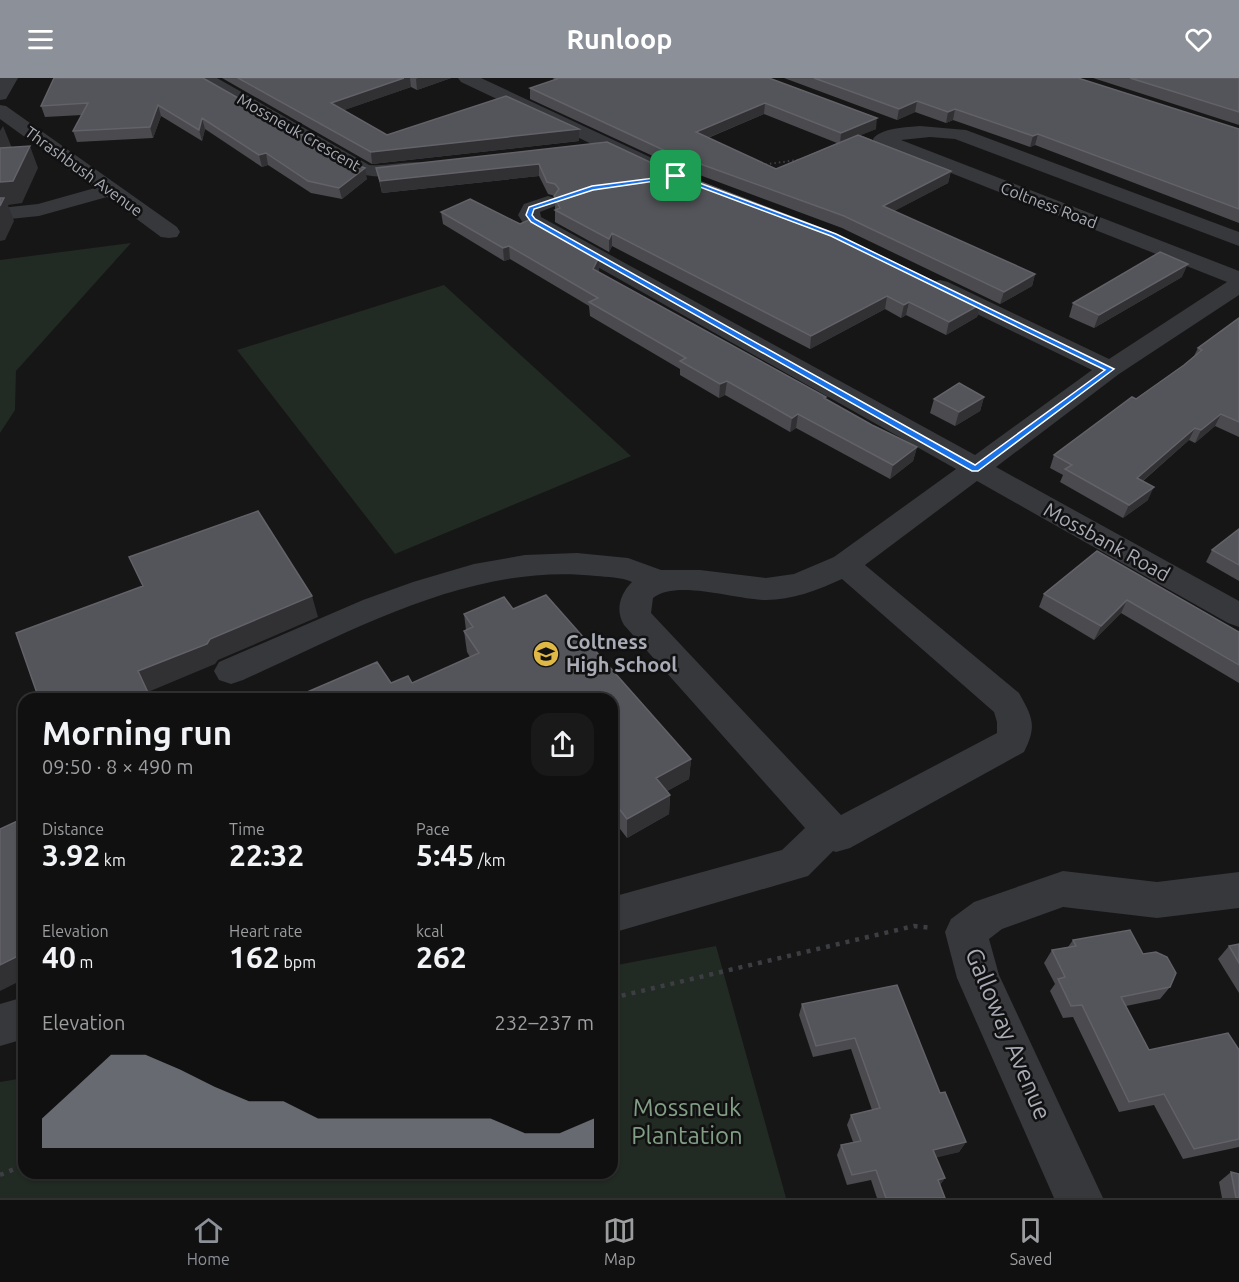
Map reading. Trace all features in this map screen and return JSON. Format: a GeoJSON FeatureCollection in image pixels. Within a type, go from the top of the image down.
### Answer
{"type":"FeatureCollection","features":[{"type":"Feature","properties":{"kind":"street"},"geometry":{"type":"LineString","coordinates":[[0,95],[9,78]]}},
{"type":"Feature","properties":{"kind":"street","name":"Mossneuk Crescent"},"geometry":{"type":"LineString","coordinates":[[205,78],[362,169],[371,172],[386,172],[434,166]]}},
{"type":"Feature","properties":{"kind":"street"},"geometry":{"type":"LineString","coordinates":[[474,79],[676,176]]}},
{"type":"Feature","properties":{"kind":"street","name":"Thrashbush Avenue"},"geometry":{"type":"LineString","coordinates":[[0,110],[169,232]]}},
{"type":"Feature","properties":{"kind":"street","name":"Coltness Road"},"geometry":{"type":"LineString","coordinates":[[874,120],[1239,259]]}},
{"type":"Feature","properties":{"kind":"street","name":"Coltness Road"},"geometry":{"type":"LineString","coordinates":[[1239,239],[959,134],[939,131],[905,132],[882,139],[1239,279]]}},
{"type":"Feature","properties":{"kind":"street"},"geometry":{"type":"LineString","coordinates":[[576,149],[611,145]]}},
{"type":"Feature","properties":{"kind":"street"},"geometry":{"type":"LineString","coordinates":[[0,214],[39,210],[110,190]]}},
{"type":"Feature","properties":{"kind":"street","name":"Mossbank Road"},"geometry":{"type":"LineString","coordinates":[[548,202],[531,208],[529,215],[533,221],[1239,615]]}},
{"type":"Feature","properties":{"kind":"street"},"geometry":{"type":"LineString","coordinates":[[918,276],[1110,369]]}},
{"type":"Feature","properties":{"kind":"street"},"geometry":{"type":"LineString","coordinates":[[844,565],[1007,703],[1015,716],[1017,732],[1011,742],[836,836],[636,617],[635,602],[642,588],[658,581],[675,579],[765,589],[789,587],[814,580],[844,565],[898,528],[1110,369],[1239,285]]}},
{"type":"Feature","properties":{"kind":"street"},"geometry":{"type":"LineString","coordinates":[[231,671],[416,592],[473,575],[534,565],[595,564],[630,569],[658,581]]}},
{"type":"Feature","properties":{"kind":"street"},"geometry":{"type":"LineString","coordinates":[[618,913],[794,864],[830,829]]}},
{"type":"Feature","properties":{"kind":"street","name":"Galloway Avenue"},"geometry":{"type":"LineString","coordinates":[[1079,1198],[978,978],[966,932],[988,915],[1063,889],[1157,900],[1239,890]]}},
{"type":"Feature","properties":{"kind":"street"},"geometry":{"type":"LineString","coordinates":[[0,1025],[18,1020]]}},
{"type":"Feature","properties":{"kind":"path"},"geometry":{"type":"LineString","coordinates":[[759,165],[806,159]]}},
{"type":"Feature","properties":{"kind":"path"},"geometry":{"type":"LineString","coordinates":[[676,176],[700,173]]}},
{"type":"Feature","properties":{"kind":"path"},"geometry":{"type":"LineString","coordinates":[[618,997],[914,926],[966,932]]}},
{"type":"Feature","properties":{"kind":"path"},"geometry":{"type":"LineString","coordinates":[[0,1175],[18,1168]]}},
{"type":"Feature","properties":{"kind":"green space"},"geometry":{"type":"Polygon","coordinates":[[[131,243],[16,371],[15,410],[0,433],[0,260],[131,243]]]}},
{"type":"Feature","properties":{"kind":"green space"},"geometry":{"type":"Polygon","coordinates":[[[444,285],[631,456],[395,554],[237,350],[444,285]]]}},
{"type":"Feature","properties":{"kind":"green space","name":"Mossneuk Plantation"},"geometry":{"type":"Polygon","coordinates":[[[716,946],[786,1198],[0,1198],[0,1082],[18,1079],[18,1179],[618,1179],[618,965],[716,946]]]}},
{"type":"Feature","properties":{"kind":"building"},"geometry":{"type":"Polygon","coordinates":[[[54,78],[203,78],[352,163],[365,168],[339,188],[308,181],[266,153],[259,155],[202,118],[199,130],[158,105],[150,127],[73,131],[88,103],[41,106],[54,78]]]}},
{"type":"Feature","properties":{"kind":"building"},"geometry":{"type":"Polygon","coordinates":[[[238,78],[404,78],[331,103],[387,135],[506,96],[579,129],[371,152],[238,78]]]}},
{"type":"Feature","properties":{"kind":"building"},"geometry":{"type":"Polygon","coordinates":[[[556,78],[769,78],[877,118],[841,133],[765,103],[696,132],[776,169],[858,135],[951,171],[883,206],[1035,274],[1004,292],[844,216],[670,153],[530,88],[556,78]]]}},
{"type":"Feature","properties":{"kind":"building"},"geometry":{"type":"Polygon","coordinates":[[[814,78],[1078,78],[1239,129],[1239,209],[1038,134],[1033,136],[955,109],[948,112],[917,101],[899,109],[814,78]]]}},
{"type":"Feature","properties":{"kind":"building"},"geometry":{"type":"Polygon","coordinates":[[[1130,78],[1239,78],[1239,112],[1130,78]]]}},
{"type":"Feature","properties":{"kind":"building"},"geometry":{"type":"Polygon","coordinates":[[[607,142],[654,164],[826,230],[981,304],[949,322],[909,302],[904,305],[887,296],[811,336],[612,233],[609,239],[555,210],[560,208],[554,196],[559,189],[555,184],[547,182],[539,164],[380,181],[376,168],[607,142]]]}},
{"type":"Feature","properties":{"kind":"building"},"geometry":{"type":"Polygon","coordinates":[[[30,146],[13,181],[0,182],[0,148],[30,146]]]}},
{"type":"Feature","properties":{"kind":"building"},"geometry":{"type":"Polygon","coordinates":[[[470,199],[520,224],[531,219],[599,257],[593,269],[826,397],[824,398],[872,425],[917,447],[893,465],[798,414],[792,418],[727,381],[720,384],[680,361],[686,358],[589,302],[598,298],[509,246],[503,248],[441,212],[470,199]]]}},
{"type":"Feature","properties":{"kind":"building"},"geometry":{"type":"Polygon","coordinates":[[[1160,252],[1188,264],[1099,315],[1073,303],[1160,252]]]}},
{"type":"Feature","properties":{"kind":"building"},"geometry":{"type":"Polygon","coordinates":[[[1239,318],[1239,422],[1221,414],[1201,430],[1195,428],[1137,478],[1154,487],[1129,505],[1065,469],[1072,465],[1054,455],[1132,397],[1136,399],[1184,365],[1202,350],[1198,348],[1239,318]]]}},
{"type":"Feature","properties":{"kind":"building"},"geometry":{"type":"Polygon","coordinates":[[[959,383],[984,397],[959,412],[934,399],[959,383]]]}},
{"type":"Feature","properties":{"kind":"building"},"geometry":{"type":"Polygon","coordinates":[[[258,511],[312,596],[210,639],[207,644],[138,671],[148,693],[37,693],[16,633],[143,586],[129,557],[258,511]]]}},
{"type":"Feature","properties":{"kind":"building"},"geometry":{"type":"Polygon","coordinates":[[[1239,529],[1239,565],[1212,550],[1239,529]]]}},
{"type":"Feature","properties":{"kind":"building"},"geometry":{"type":"Polygon","coordinates":[[[1097,551],[1239,632],[1239,665],[1127,600],[1101,626],[1044,594],[1097,551]]]}},
{"type":"Feature","properties":{"kind":"building"},"geometry":{"type":"Polygon","coordinates":[[[546,595],[691,759],[656,778],[670,795],[627,819],[618,807],[618,693],[305,693],[377,662],[391,683],[408,676],[412,683],[479,653],[464,631],[473,627],[464,614],[504,597],[513,609],[546,595]]]}},
{"type":"Feature","properties":{"kind":"building"},"geometry":{"type":"Polygon","coordinates":[[[18,821],[18,956],[0,965],[0,829],[18,821]]]}},
{"type":"Feature","properties":{"kind":"building"},"geometry":{"type":"Polygon","coordinates":[[[1130,930],[1143,954],[1156,952],[1167,957],[1176,973],[1170,987],[1121,997],[1149,1050],[1228,1033],[1239,1050],[1239,1139],[1194,1149],[1164,1094],[1129,1102],[1082,1005],[1071,1006],[1058,979],[1065,977],[1052,950],[1076,946],[1073,940],[1130,930]]]}},
{"type":"Feature","properties":{"kind":"building"},"geometry":{"type":"Polygon","coordinates":[[[1239,944],[1239,963],[1229,946],[1239,944]]]}},
{"type":"Feature","properties":{"kind":"building"},"geometry":{"type":"Polygon","coordinates":[[[897,985],[940,1093],[945,1092],[966,1142],[933,1150],[945,1178],[938,1180],[945,1198],[886,1198],[876,1170],[852,1175],[841,1145],[861,1141],[851,1115],[880,1108],[855,1038],[816,1046],[802,1004],[897,985]]]}},
{"type":"Feature","properties":{"kind":"building"},"geometry":{"type":"Polygon","coordinates":[[[1231,1172],[1239,1174],[1239,1198],[1236,1198],[1231,1172]]]}},
{"type":"Feature","properties":{"kind":"place","name":"Coltness High School"},"geometry":{"type":"Point","coordinates":[546,654]}},
{"type":"Feature","properties":{"kind":"route"},"geometry":{"type":"LineString","coordinates":[[676,176],[833,235],[1110,369],[975,469],[533,221],[529,215],[531,208],[592,188],[676,176]]}}]}
